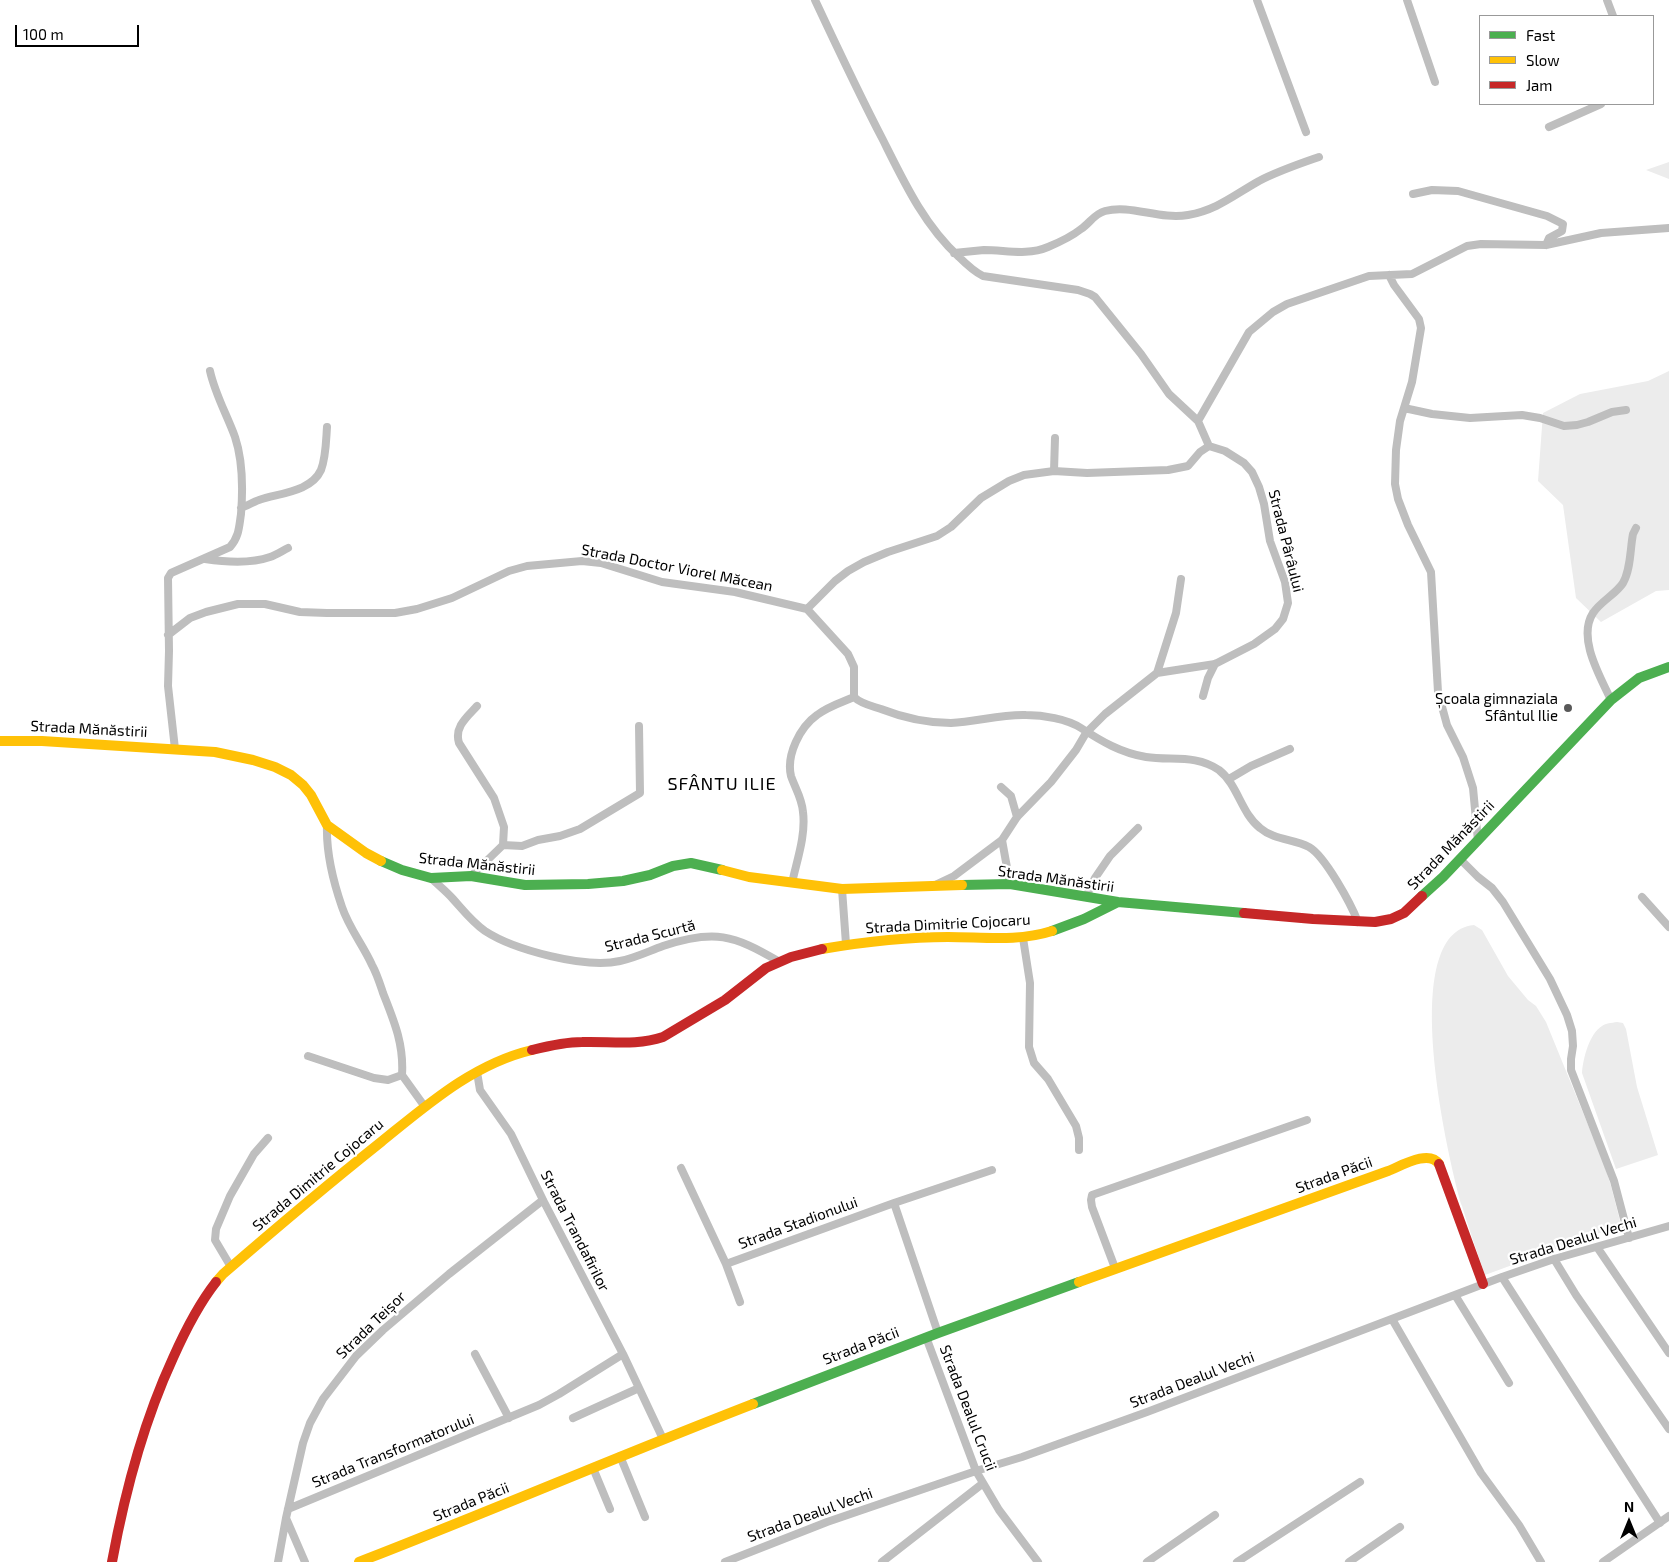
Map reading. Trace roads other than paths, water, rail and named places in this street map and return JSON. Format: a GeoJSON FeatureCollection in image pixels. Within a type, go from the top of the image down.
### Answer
{"type":"FeatureCollection","features":[{"type":"Feature","properties":{"kind":"street"},"geometry":{"type":"LineString","coordinates":[[815,0],[860,96],[904,181],[927,222],[939,238],[954,253],[983,276],[1078,290],[1095,297],[1141,354],[1169,394],[1198,421],[1208,446],[1188,466],[1168,470],[1087,473],[1054,471],[1024,474],[981,498],[951,527],[937,536],[888,552],[848,571],[807,608],[848,654],[854,666],[854,697]]}},
{"type":"Feature","properties":{"kind":"street"},"geometry":{"type":"LineString","coordinates":[[1257,0],[1306,132]]}},
{"type":"Feature","properties":{"kind":"street"},"geometry":{"type":"LineString","coordinates":[[1407,0],[1434,82]]}},
{"type":"Feature","properties":{"kind":"street"},"geometry":{"type":"LineString","coordinates":[[1607,0],[1613,15]]}},
{"type":"Feature","properties":{"kind":"street"},"geometry":{"type":"LineString","coordinates":[[1549,127],[1599,105]]}},
{"type":"Feature","properties":{"kind":"street"},"geometry":{"type":"LineString","coordinates":[[954,253],[985,250],[1020,252],[1046,248],[1074,234],[1097,214],[1105,211],[1132,210],[1159,216],[1174,216],[1207,210],[1225,203],[1261,180],[1319,156]]}},
{"type":"Feature","properties":{"kind":"street"},"geometry":{"type":"LineString","coordinates":[[1413,194],[1432,190],[1458,191],[1547,216],[1563,224],[1564,227],[1549,238],[1546,245]]}},
{"type":"Feature","properties":{"kind":"street"},"geometry":{"type":"LineString","coordinates":[[1198,421],[1249,332],[1273,312],[1287,304],[1370,276],[1412,274],[1468,246],[1481,244],[1546,245],[1601,233],[1669,228]]}},
{"type":"Feature","properties":{"kind":"street"},"geometry":{"type":"LineString","coordinates":[[1389,275],[1394,285],[1419,319],[1421,328],[1412,382],[1400,421],[1396,450],[1395,484],[1398,499],[1408,525],[1432,572],[1438,692],[1447,724],[1463,757],[1473,788],[1478,840]]}},
{"type":"Feature","properties":{"kind":"street"},"geometry":{"type":"LineString","coordinates":[[175,749],[168,686],[170,651],[168,635],[168,578],[171,573],[230,547],[236,540],[239,532],[242,480],[238,452],[235,438],[213,384],[210,371]]}},
{"type":"Feature","properties":{"kind":"street"},"geometry":{"type":"LineString","coordinates":[[1404,408],[1432,414],[1470,418],[1522,415],[1540,418],[1564,426],[1577,425],[1612,412],[1626,410]]}},
{"type":"Feature","properties":{"kind":"street"},"geometry":{"type":"LineString","coordinates":[[241,508],[258,500],[294,490],[316,479],[325,455],[327,427]]}},
{"type":"Feature","properties":{"kind":"street"},"geometry":{"type":"LineString","coordinates":[[1054,471],[1055,438]]}},
{"type":"Feature","properties":{"kind":"street","name":"Strada Pârâului"},"geometry":{"type":"LineString","coordinates":[[935,885],[954,876],[1002,840],[1017,818],[1051,782],[1076,750],[1086,733],[1105,714],[1158,673],[1215,664],[1254,644],[1275,629],[1283,619],[1288,603],[1285,582],[1270,541],[1264,504],[1259,487],[1252,472],[1244,463],[1235,456],[1208,446]]}},
{"type":"Feature","properties":{"kind":"street"},"geometry":{"type":"LineString","coordinates":[[1611,700],[1591,654],[1588,644],[1588,626],[1592,614],[1608,596],[1622,585],[1626,576],[1633,534],[1636,528]]}},
{"type":"Feature","properties":{"kind":"street"},"geometry":{"type":"LineString","coordinates":[[202,559],[225,562],[258,559],[268,557],[288,548]]}},
{"type":"Feature","properties":{"kind":"street","name":"Strada Doctor Viorel Măcean"},"geometry":{"type":"LineString","coordinates":[[168,635],[190,618],[238,604],[265,604],[300,612],[327,614],[386,613],[417,610],[452,598],[509,571],[527,566],[571,561],[601,564],[662,582],[735,592],[807,608]]}},
{"type":"Feature","properties":{"kind":"street"},"geometry":{"type":"LineString","coordinates":[[1158,673],[1176,613],[1181,579]]}},
{"type":"Feature","properties":{"kind":"street"},"geometry":{"type":"LineString","coordinates":[[1202,696],[1215,664]]}},
{"type":"Feature","properties":{"kind":"street","name":"Strada Mănăstirii"},"geometry":{"type":"LineString","coordinates":[[0,741],[42,741],[215,752],[253,760],[275,767],[291,775],[311,795],[327,825],[375,859],[402,870],[431,878],[471,876],[525,885],[588,884],[623,881],[673,866],[691,863],[749,877],[842,889],[1010,884],[1118,902],[1375,922],[1404,913],[1443,877],[1611,700],[1639,678],[1669,667]]}},
{"type":"Feature","properties":{"kind":"street"},"geometry":{"type":"LineString","coordinates":[[854,697],[861,702],[922,722],[952,723],[1027,715],[1067,722],[1125,752],[1147,757],[1188,759],[1210,765],[1229,779],[1252,820],[1260,828],[1273,836],[1310,847],[1320,857],[1349,900],[1358,922]]}},
{"type":"Feature","properties":{"kind":"street"},"geometry":{"type":"LineString","coordinates":[[792,883],[804,820],[800,795],[791,776],[790,760],[793,750],[808,722],[818,714],[854,697]]}},
{"type":"Feature","properties":{"kind":"street"},"geometry":{"type":"LineString","coordinates":[[471,876],[503,845],[504,826],[494,798],[459,743],[457,736],[458,730],[477,706]]}},
{"type":"Feature","properties":{"kind":"street"},"geometry":{"type":"LineString","coordinates":[[503,845],[522,846],[580,829],[640,793],[639,726]]}},
{"type":"Feature","properties":{"kind":"street"},"geometry":{"type":"LineString","coordinates":[[1229,779],[1252,766],[1290,749]]}},
{"type":"Feature","properties":{"kind":"street"},"geometry":{"type":"LineString","coordinates":[[1002,787],[1011,796],[1017,818]]}},
{"type":"Feature","properties":{"kind":"street","name":"Strada Mănăstirii"},"geometry":{"type":"LineString","coordinates":[[327,825],[331,869],[342,908],[373,966],[396,1026],[402,1048],[402,1074]]}},
{"type":"Feature","properties":{"kind":"street"},"geometry":{"type":"LineString","coordinates":[[1086,897],[1095,878],[1110,856],[1138,828]]}},
{"type":"Feature","properties":{"kind":"street"},"geometry":{"type":"LineString","coordinates":[[1002,840],[1010,884]]}},
{"type":"Feature","properties":{"kind":"street"},"geometry":{"type":"LineString","coordinates":[[1460,859],[1492,888],[1503,902],[1550,979],[1567,1015],[1574,1046],[1570,1059],[1574,1081],[1614,1181],[1629,1238]]}},
{"type":"Feature","properties":{"kind":"street","name":"Strada Scurtă"},"geometry":{"type":"LineString","coordinates":[[431,878],[485,931],[506,942],[549,955],[570,960],[598,963],[620,961],[684,939],[708,936],[726,937],[744,942],[778,961]]}},
{"type":"Feature","properties":{"kind":"street"},"geometry":{"type":"LineString","coordinates":[[842,889],[846,944]]}},
{"type":"Feature","properties":{"kind":"street"},"geometry":{"type":"LineString","coordinates":[[1642,897],[1669,927]]}},
{"type":"Feature","properties":{"kind":"street","name":"Strada Dimitrie Cojocaru"},"geometry":{"type":"LineString","coordinates":[[112,1562],[122,1504],[148,1416],[192,1316],[207,1293],[231,1267],[365,1154],[437,1097],[477,1072],[512,1055],[539,1048],[579,1042],[639,1043],[653,1041],[663,1037],[735,993],[764,968],[778,961],[846,944],[947,937],[1023,938],[1044,934],[1074,923],[1102,912],[1118,902]]}},
{"type":"Feature","properties":{"kind":"street"},"geometry":{"type":"LineString","coordinates":[[1023,938],[1030,983],[1028,1047],[1034,1063],[1048,1078],[1076,1126],[1079,1150]]}},
{"type":"Feature","properties":{"kind":"street"},"geometry":{"type":"LineString","coordinates":[[308,1056],[374,1078],[388,1080],[402,1074],[425,1107]]}},
{"type":"Feature","properties":{"kind":"street","name":"Strada Trandafirilor"},"geometry":{"type":"LineString","coordinates":[[477,1072],[480,1090]]}},
{"type":"Feature","properties":{"kind":"street","name":"Strada Trandafirilor"},"geometry":{"type":"LineString","coordinates":[[463,1080],[480,1090],[511,1134],[623,1354],[662,1438]]}},
{"type":"Feature","properties":{"kind":"street"},"geometry":{"type":"LineString","coordinates":[[1115,1268],[1092,1207],[1092,1195],[1307,1120]]}},
{"type":"Feature","properties":{"kind":"street"},"geometry":{"type":"LineString","coordinates":[[231,1267],[215,1240],[216,1229],[235,1188],[254,1154],[268,1138]]}},
{"type":"Feature","properties":{"kind":"street","name":"Strada Păcii"},"geometry":{"type":"LineString","coordinates":[[359,1562],[480,1515],[662,1438],[926,1337],[1379,1175],[1421,1158],[1430,1157],[1436,1159],[1441,1166],[1483,1284]]}},
{"type":"Feature","properties":{"kind":"street","name":"Strada Stadionului"},"geometry":{"type":"LineString","coordinates":[[681,1168],[726,1264],[894,1203],[992,1170]]}},
{"type":"Feature","properties":{"kind":"street","name":"Strada Teișor"},"geometry":{"type":"LineString","coordinates":[[278,1562],[303,1443],[310,1423],[328,1393],[356,1356],[383,1330],[543,1200]]}},
{"type":"Feature","properties":{"kind":"street"},"geometry":{"type":"LineString","coordinates":[[894,1203],[938,1333]]}},
{"type":"Feature","properties":{"kind":"street","name":"Strada Dealul Vechi"},"geometry":{"type":"LineString","coordinates":[[725,1562],[827,1522],[1030,1454],[1502,1277],[1554,1259],[1669,1226]]}},
{"type":"Feature","properties":{"kind":"street"},"geometry":{"type":"LineString","coordinates":[[1597,1247],[1669,1353]]}},
{"type":"Feature","properties":{"kind":"street"},"geometry":{"type":"LineString","coordinates":[[1554,1259],[1576,1295],[1669,1429]]}},
{"type":"Feature","properties":{"kind":"street"},"geometry":{"type":"LineString","coordinates":[[726,1264],[740,1302]]}},
{"type":"Feature","properties":{"kind":"street"},"geometry":{"type":"LineString","coordinates":[[1502,1277],[1665,1521],[1603,1562]]}},
{"type":"Feature","properties":{"kind":"street"},"geometry":{"type":"LineString","coordinates":[[1455,1295],[1509,1383]]}},
{"type":"Feature","properties":{"kind":"street"},"geometry":{"type":"LineString","coordinates":[[1392,1319],[1481,1473],[1519,1525],[1541,1562]]}},
{"type":"Feature","properties":{"kind":"street","name":"Strada Dealul Crucii"},"geometry":{"type":"LineString","coordinates":[[926,1337],[982,1484],[1038,1562]]}},
{"type":"Feature","properties":{"kind":"street"},"geometry":{"type":"LineString","coordinates":[[475,1354],[509,1418]]}},
{"type":"Feature","properties":{"kind":"street","name":"Strada Transformatorului"},"geometry":{"type":"LineString","coordinates":[[288,1510],[539,1405],[623,1354]]}},
{"type":"Feature","properties":{"kind":"street"},"geometry":{"type":"LineString","coordinates":[[573,1418],[639,1388]]}},
{"type":"Feature","properties":{"kind":"street"},"geometry":{"type":"LineString","coordinates":[[620,1456],[645,1517]]}},
{"type":"Feature","properties":{"kind":"street"},"geometry":{"type":"LineString","coordinates":[[593,1468],[610,1510]]}},
{"type":"Feature","properties":{"kind":"street"},"geometry":{"type":"LineString","coordinates":[[1237,1562],[1360,1482]]}},
{"type":"Feature","properties":{"kind":"street"},"geometry":{"type":"LineString","coordinates":[[882,1562],[982,1484]]}},
{"type":"Feature","properties":{"kind":"street"},"geometry":{"type":"LineString","coordinates":[[1147,1562],[1215,1514]]}},
{"type":"Feature","properties":{"kind":"street"},"geometry":{"type":"LineString","coordinates":[[286,1518],[305,1562]]}},
{"type":"Feature","properties":{"kind":"street"},"geometry":{"type":"LineString","coordinates":[[1349,1562],[1400,1527]]}},
{"type":"Feature","properties":{"kind":"place","name":"Școala gimnaziala Sfântul Ilie"},"geometry":{"type":"Point","coordinates":[1568,708]}},
{"type":"Feature","properties":{"kind":"district","name":"SFÂNTU ILIE"},"geometry":{"type":"Point","coordinates":[722,784]}}]}
